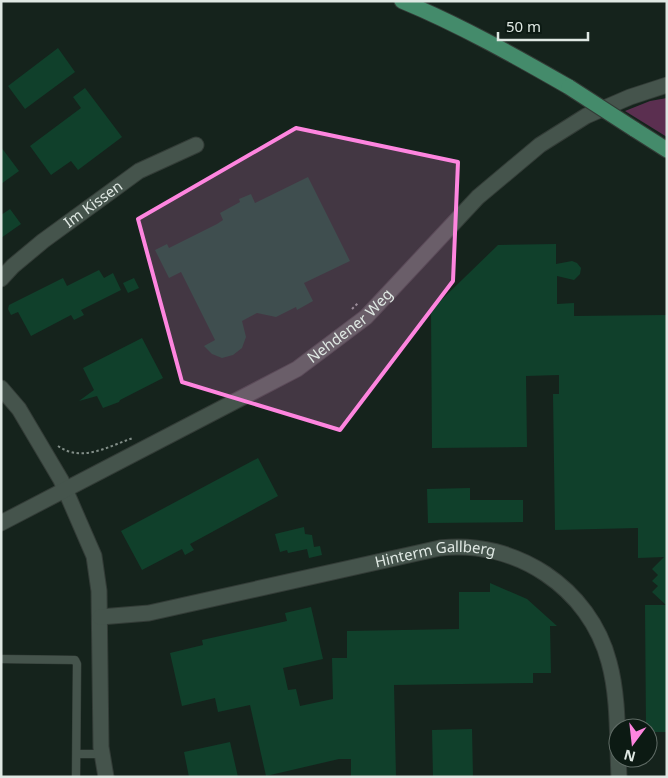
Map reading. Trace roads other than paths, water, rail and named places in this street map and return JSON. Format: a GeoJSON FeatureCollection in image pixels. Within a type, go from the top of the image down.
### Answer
{"type":"FeatureCollection","features":[{"type":"Feature","properties":{"kind":"main road"},"geometry":{"type":"LineString","coordinates":[[402,1],[430,12],[514,55],[569,87],[667,150]]}},
{"type":"Feature","properties":{"kind":"street","name":"Nehdener Weg"},"geometry":{"type":"LineString","coordinates":[[1,524],[297,369],[366,317],[478,197],[540,145],[586,116],[630,97],[667,86]]}},
{"type":"Feature","properties":{"kind":"street","name":"Im Kissen"},"geometry":{"type":"LineString","coordinates":[[1,279],[13,266],[43,241],[139,171],[196,145]]}},
{"type":"Feature","properties":{"kind":"street"},"geometry":{"type":"LineString","coordinates":[[1,388],[35,434],[66,489],[94,556],[99,590],[102,754],[106,777]]}},
{"type":"Feature","properties":{"kind":"street","name":"Hinterm Gallberg"},"geometry":{"type":"LineString","coordinates":[[100,618],[149,613],[440,548],[472,547],[497,551],[526,562],[561,585],[585,612],[598,633],[607,656],[613,680],[619,777]]}},
{"type":"Feature","properties":{"kind":"lane"},"geometry":{"type":"LineString","coordinates":[[1,659],[75,660],[77,664],[76,777]]}},
{"type":"Feature","properties":{"kind":"lane"},"geometry":{"type":"LineString","coordinates":[[77,754],[102,754]]}}]}
